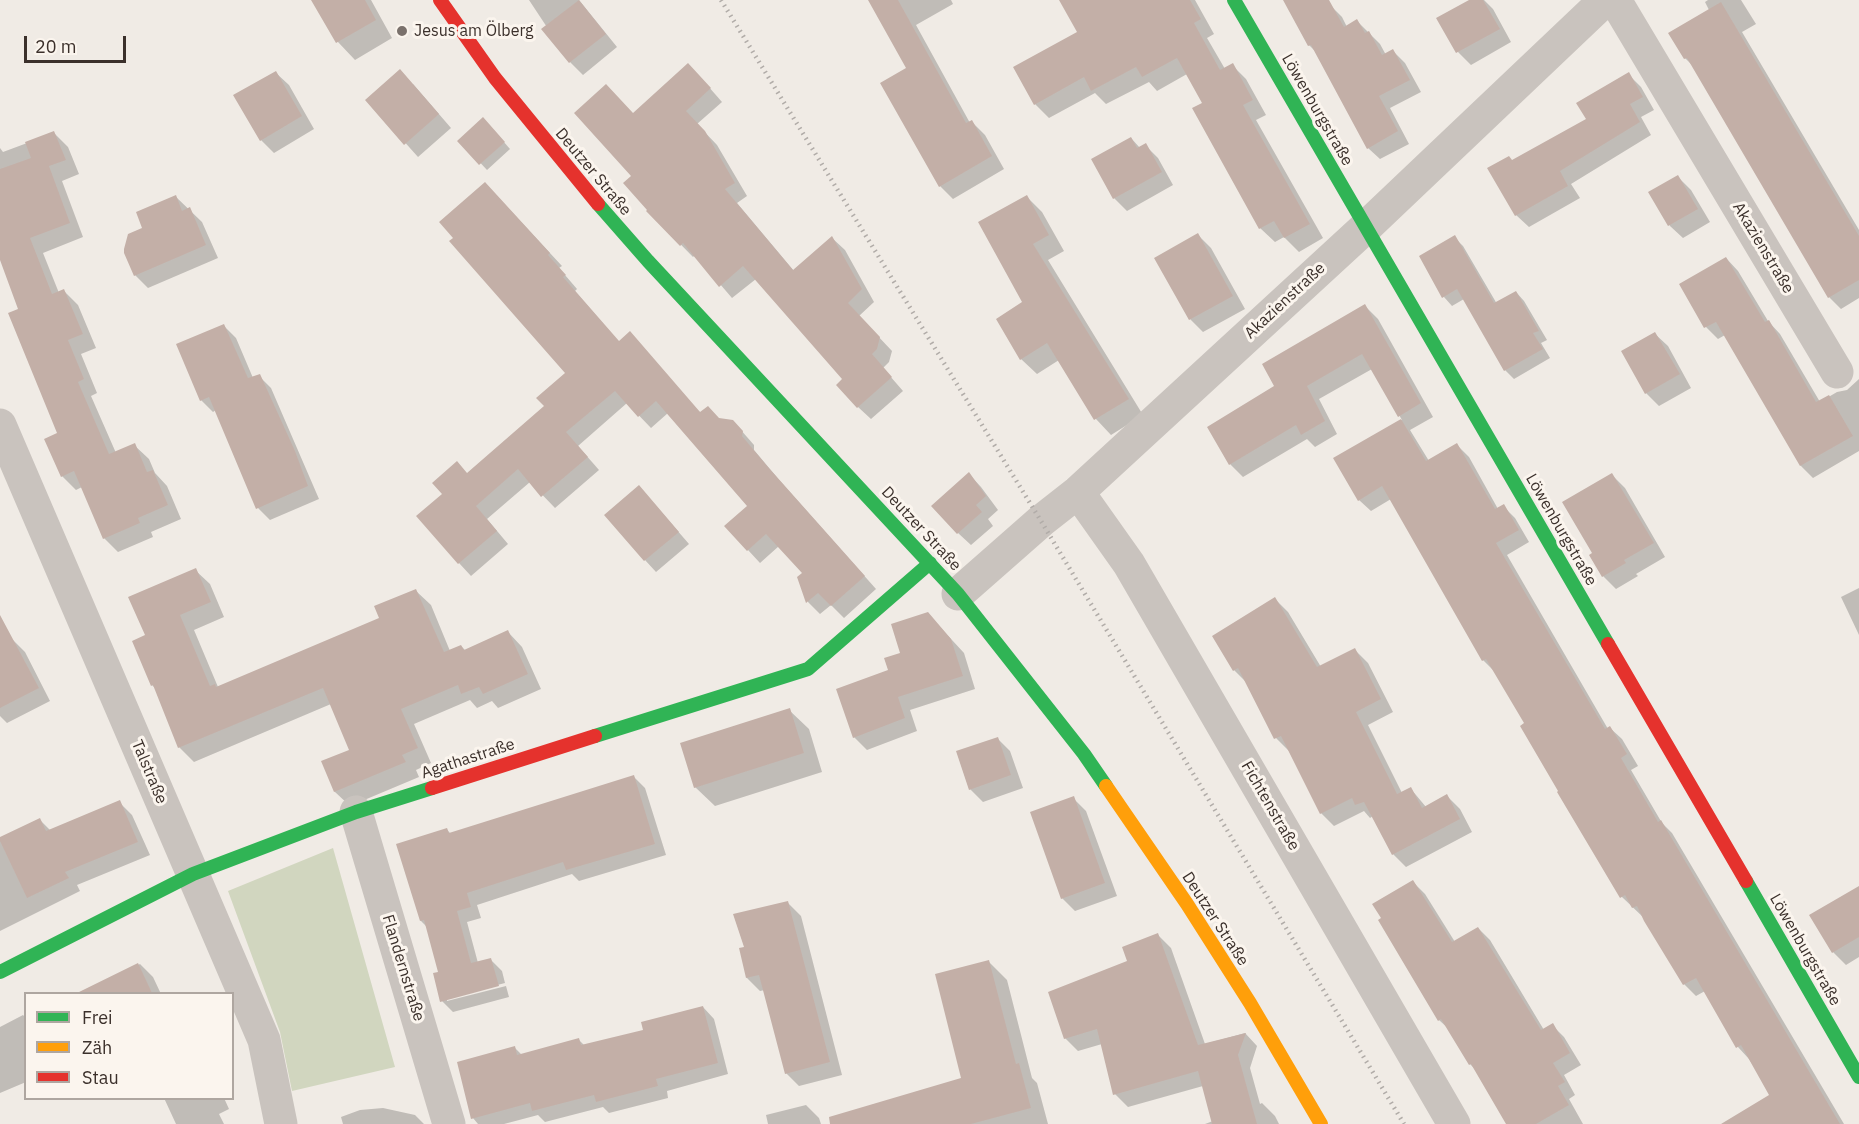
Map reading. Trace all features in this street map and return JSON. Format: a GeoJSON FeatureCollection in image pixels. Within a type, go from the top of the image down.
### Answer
{"type":"FeatureCollection","features":[{"type":"Feature","properties":{"kind":"street","name":"Deutzer Straße"},"geometry":{"type":"LineString","coordinates":[[440,0],[495,78],[573,176],[648,261],[958,594],[1084,754],[1188,904],[1250,1003],[1321,1124]]}},
{"type":"Feature","properties":{"kind":"street","name":"Löwenburgstraße"},"geometry":{"type":"LineString","coordinates":[[1234,0],[1859,1077]]}},
{"type":"Feature","properties":{"kind":"street","name":"Akazienstraße"},"geometry":{"type":"LineString","coordinates":[[958,594],[1041,521],[1078,492],[1366,227],[1605,0]]}},
{"type":"Feature","properties":{"kind":"street","name":"Akazienstraße"},"geometry":{"type":"LineString","coordinates":[[1615,0],[1837,372]]}},
{"type":"Feature","properties":{"kind":"street","name":"Talstraße"},"geometry":{"type":"LineString","coordinates":[[0,425],[264,1040],[281,1124]]}},
{"type":"Feature","properties":{"kind":"street","name":"Fichtenstraße"},"geometry":{"type":"LineString","coordinates":[[1078,492],[1130,564],[1454,1124]]}},
{"type":"Feature","properties":{"kind":"street","name":"Agathastraße"},"geometry":{"type":"LineString","coordinates":[[0,972],[193,874],[356,812],[807,669],[930,563]]}},
{"type":"Feature","properties":{"kind":"street","name":"Flandernstraße"},"geometry":{"type":"LineString","coordinates":[[356,812],[449,1124]]}},
{"type":"Feature","properties":{"kind":"green space"},"geometry":{"type":"Polygon","coordinates":[[[333,848],[395,1067],[292,1091],[280,1032],[228,891],[333,848]]]}},
{"type":"Feature","properties":{"kind":"building"},"geometry":{"type":"Polygon","coordinates":[[[311,0],[365,0],[376,20],[336,43],[311,0]]]}},
{"type":"Feature","properties":{"kind":"building"},"geometry":{"type":"Polygon","coordinates":[[[579,0],[606,34],[569,63],[541,29],[579,0]]]}},
{"type":"Feature","properties":{"kind":"building"},"geometry":{"type":"Polygon","coordinates":[[[868,0],[898,0],[966,123],[972,120],[992,156],[939,187],[880,83],[906,68],[868,0]]]}},
{"type":"Feature","properties":{"kind":"building"},"geometry":{"type":"Polygon","coordinates":[[[1059,0],[1190,0],[1201,19],[1194,23],[1220,70],[1233,63],[1253,100],[1243,105],[1310,224],[1284,238],[1274,221],[1259,229],[1192,108],[1202,103],[1177,58],[1142,77],[1136,67],[1091,91],[1084,77],[1034,105],[1013,67],[1077,32],[1059,0]]]}},
{"type":"Feature","properties":{"kind":"building"},"geometry":{"type":"Polygon","coordinates":[[[1283,0],[1329,0],[1344,27],[1357,19],[1365,33],[1369,31],[1382,55],[1393,49],[1410,80],[1379,96],[1398,131],[1367,149],[1311,45],[1308,46],[1283,0]]]}},
{"type":"Feature","properties":{"kind":"building"},"geometry":{"type":"Polygon","coordinates":[[[1469,0],[1483,0],[1500,29],[1456,53],[1436,18],[1469,0]]]}},
{"type":"Feature","properties":{"kind":"building"},"geometry":{"type":"Polygon","coordinates":[[[1721,2],[1859,236],[1859,280],[1828,298],[1687,58],[1684,59],[1668,33],[1721,2]]]}},
{"type":"Feature","properties":{"kind":"building"},"geometry":{"type":"Polygon","coordinates":[[[688,63],[711,88],[686,111],[705,131],[735,183],[725,189],[793,270],[832,236],[862,289],[848,303],[880,337],[877,349],[872,354],[892,377],[857,408],[836,385],[842,379],[743,266],[719,287],[683,243],[680,246],[646,211],[623,183],[631,176],[574,113],[606,84],[633,113],[688,63]]]}},
{"type":"Feature","properties":{"kind":"building"},"geometry":{"type":"Polygon","coordinates":[[[400,69],[439,114],[404,145],[365,100],[400,69]]]}},
{"type":"Feature","properties":{"kind":"building"},"geometry":{"type":"Polygon","coordinates":[[[276,71],[302,116],[260,141],[233,95],[276,71]]]}},
{"type":"Feature","properties":{"kind":"building"},"geometry":{"type":"Polygon","coordinates":[[[1629,72],[1643,97],[1630,104],[1640,122],[1560,171],[1568,186],[1515,216],[1487,168],[1509,156],[1512,160],[1586,119],[1576,103],[1629,72]]]}},
{"type":"Feature","properties":{"kind":"building"},"geometry":{"type":"Polygon","coordinates":[[[483,117],[505,142],[479,165],[457,141],[483,117]]]}},
{"type":"Feature","properties":{"kind":"building"},"geometry":{"type":"Polygon","coordinates":[[[54,131],[66,160],[49,166],[70,223],[30,238],[52,294],[64,289],[83,334],[68,340],[84,379],[78,382],[109,454],[135,443],[147,472],[153,470],[168,505],[138,518],[140,523],[103,539],[74,471],[61,477],[44,439],[57,433],[8,313],[18,309],[0,260],[0,169],[31,158],[25,142],[54,131]]]}},
{"type":"Feature","properties":{"kind":"building"},"geometry":{"type":"Polygon","coordinates":[[[1131,137],[1137,148],[1146,143],[1162,172],[1113,199],[1091,159],[1131,137]]]}},
{"type":"Feature","properties":{"kind":"building"},"geometry":{"type":"Polygon","coordinates":[[[1678,175],[1698,209],[1668,226],[1648,192],[1678,175]]]}},
{"type":"Feature","properties":{"kind":"building"},"geometry":{"type":"Polygon","coordinates":[[[485,182],[550,253],[548,255],[566,275],[563,277],[619,341],[630,331],[700,412],[708,406],[719,418],[733,420],[743,431],[742,436],[768,467],[865,576],[831,606],[818,593],[806,603],[797,577],[802,573],[766,534],[747,551],[724,526],[747,506],[656,401],[638,417],[615,391],[566,432],[588,457],[541,497],[518,469],[476,506],[497,531],[458,564],[416,516],[442,494],[432,483],[457,461],[467,473],[544,406],[536,398],[565,373],[449,241],[453,238],[439,222],[485,182]]]}},
{"type":"Feature","properties":{"kind":"building"},"geometry":{"type":"Polygon","coordinates":[[[176,195],[182,211],[190,207],[206,245],[134,276],[124,249],[128,234],[142,228],[136,212],[176,195]]]}},
{"type":"Feature","properties":{"kind":"building"},"geometry":{"type":"Polygon","coordinates":[[[1027,195],[1049,235],[1033,244],[1129,399],[1094,420],[1047,343],[1020,360],[996,319],[1022,302],[978,222],[1027,195]]]}},
{"type":"Feature","properties":{"kind":"building"},"geometry":{"type":"Polygon","coordinates":[[[1198,233],[1233,296],[1189,320],[1154,258],[1198,233]]]}},
{"type":"Feature","properties":{"kind":"building"},"geometry":{"type":"Polygon","coordinates":[[[1455,235],[1494,303],[1516,291],[1539,331],[1533,333],[1543,349],[1504,371],[1457,289],[1442,298],[1419,256],[1455,235]]]}},
{"type":"Feature","properties":{"kind":"building"},"geometry":{"type":"Polygon","coordinates":[[[1726,257],[1765,322],[1769,320],[1816,402],[1829,395],[1853,436],[1800,466],[1716,322],[1704,328],[1679,284],[1726,257]]]}},
{"type":"Feature","properties":{"kind":"building"},"geometry":{"type":"Polygon","coordinates":[[[1365,304],[1421,403],[1398,417],[1362,354],[1307,386],[1325,421],[1301,435],[1296,425],[1229,465],[1207,427],[1274,386],[1262,364],[1365,304]]]}},
{"type":"Feature","properties":{"kind":"building"},"geometry":{"type":"Polygon","coordinates":[[[224,324],[248,378],[260,374],[295,451],[308,486],[256,509],[209,397],[200,401],[176,344],[224,324]]]}},
{"type":"Feature","properties":{"kind":"building"},"geometry":{"type":"Polygon","coordinates":[[[1655,332],[1680,374],[1645,394],[1621,351],[1655,332]]]}},
{"type":"Feature","properties":{"kind":"building"},"geometry":{"type":"Polygon","coordinates":[[[1401,419],[1426,461],[1457,443],[1495,509],[1504,504],[1519,530],[1496,543],[1605,729],[1610,726],[1627,754],[1621,758],[1658,822],[1661,820],[1840,1124],[1721,1124],[1769,1095],[1741,1045],[1736,1048],[1696,978],[1683,985],[1637,906],[1632,908],[1625,895],[1620,898],[1520,726],[1524,723],[1486,659],[1482,661],[1382,486],[1358,501],[1333,458],[1401,419]]]}},
{"type":"Feature","properties":{"kind":"building"},"geometry":{"type":"Polygon","coordinates":[[[969,472],[986,496],[976,505],[982,512],[957,534],[931,506],[969,472]]]}},
{"type":"Feature","properties":{"kind":"building"},"geometry":{"type":"Polygon","coordinates":[[[1612,473],[1654,543],[1624,560],[1626,563],[1602,577],[1589,555],[1592,553],[1562,502],[1612,473]]]}},
{"type":"Feature","properties":{"kind":"building"},"geometry":{"type":"Polygon","coordinates":[[[639,485],[679,532],[644,561],[604,515],[639,485]]]}},
{"type":"Feature","properties":{"kind":"building"},"geometry":{"type":"Polygon","coordinates":[[[196,568],[211,602],[180,615],[210,686],[215,684],[216,687],[379,618],[374,606],[416,589],[444,652],[461,645],[464,650],[508,630],[528,674],[483,694],[479,687],[461,694],[458,685],[401,709],[418,748],[402,755],[406,762],[334,792],[321,761],[349,750],[323,688],[178,748],[153,685],[151,686],[132,641],[145,635],[128,597],[196,568]]]}},
{"type":"Feature","properties":{"kind":"building"},"geometry":{"type":"Polygon","coordinates":[[[1275,597],[1317,667],[1355,648],[1381,699],[1356,712],[1397,794],[1411,787],[1422,808],[1447,794],[1460,819],[1392,855],[1364,802],[1355,805],[1352,798],[1320,814],[1281,736],[1274,739],[1238,668],[1233,671],[1212,636],[1275,597]]]}},
{"type":"Feature","properties":{"kind":"building"},"geometry":{"type":"Polygon","coordinates":[[[928,612],[951,639],[963,676],[898,697],[905,718],[853,738],[836,689],[888,670],[884,658],[900,653],[891,624],[928,612]]]}},
{"type":"Feature","properties":{"kind":"building"},"geometry":{"type":"Polygon","coordinates":[[[0,615],[39,688],[0,708],[0,615]]]}},
{"type":"Feature","properties":{"kind":"building"},"geometry":{"type":"Polygon","coordinates":[[[790,708],[804,753],[694,788],[680,743],[790,708]]]}},
{"type":"Feature","properties":{"kind":"building"},"geometry":{"type":"Polygon","coordinates":[[[998,737],[1011,775],[969,790],[956,751],[998,737]]]}},
{"type":"Feature","properties":{"kind":"building"},"geometry":{"type":"Polygon","coordinates":[[[634,775],[655,844],[566,870],[563,862],[467,893],[471,907],[457,911],[471,963],[491,958],[499,986],[440,1002],[433,973],[438,972],[424,920],[420,921],[396,844],[447,828],[449,833],[634,775]]]}},
{"type":"Feature","properties":{"kind":"building"},"geometry":{"type":"Polygon","coordinates":[[[1074,796],[1105,883],[1061,899],[1030,812],[1074,796]]]}},
{"type":"Feature","properties":{"kind":"building"},"geometry":{"type":"Polygon","coordinates":[[[120,800],[138,842],[65,872],[69,878],[27,898],[0,837],[40,818],[46,831],[120,800]]]}},
{"type":"Feature","properties":{"kind":"building"},"geometry":{"type":"Polygon","coordinates":[[[1413,880],[1452,942],[1478,927],[1541,1030],[1553,1023],[1570,1053],[1553,1063],[1565,1082],[1558,1086],[1569,1105],[1536,1124],[1506,1124],[1471,1064],[1469,1065],[1441,1019],[1438,1021],[1378,920],[1381,918],[1372,904],[1413,880]]]}},
{"type":"Feature","properties":{"kind":"building"},"geometry":{"type":"Polygon","coordinates":[[[1859,886],[1859,937],[1832,953],[1809,915],[1859,886]]]}},
{"type":"Feature","properties":{"kind":"building"},"geometry":{"type":"Polygon","coordinates":[[[788,901],[830,1062],[785,1074],[759,975],[746,978],[739,948],[744,947],[733,914],[788,901]]]}},
{"type":"Feature","properties":{"kind":"building"},"geometry":{"type":"Polygon","coordinates":[[[1158,933],[1198,1045],[1246,1033],[1238,1055],[1257,1124],[1212,1124],[1198,1071],[1113,1095],[1097,1029],[1064,1039],[1048,992],[1127,961],[1122,947],[1158,933]]]}},
{"type":"Feature","properties":{"kind":"building"},"geometry":{"type":"Polygon","coordinates":[[[989,960],[1016,1064],[1019,1063],[1031,1108],[971,1124],[830,1124],[829,1117],[961,1078],[935,974],[989,960]]]}},
{"type":"Feature","properties":{"kind":"building"},"geometry":{"type":"Polygon","coordinates":[[[138,963],[152,992],[79,992],[138,963]]]}},
{"type":"Feature","properties":{"kind":"building"},"geometry":{"type":"Polygon","coordinates":[[[703,1006],[718,1063],[656,1079],[658,1086],[596,1102],[594,1095],[532,1111],[530,1103],[471,1119],[457,1062],[515,1046],[517,1055],[579,1038],[581,1045],[643,1030],[641,1022],[703,1006]]]}},
{"type":"Feature","properties":{"kind":"railway"},"geometry":{"type":"LineString","coordinates":[[721,0],[1041,521],[1404,1124]]}},
{"type":"Feature","properties":{"kind":"traffic: fast"},"geometry":{"type":"LineString","coordinates":[[1234,0],[1608,644]]}},
{"type":"Feature","properties":{"kind":"traffic: fast"},"geometry":{"type":"LineString","coordinates":[[598,204],[648,261],[958,594],[1084,754],[1106,786]]}},
{"type":"Feature","properties":{"kind":"traffic: fast"},"geometry":{"type":"LineString","coordinates":[[595,736],[808,669],[930,563]]}},
{"type":"Feature","properties":{"kind":"traffic: fast"},"geometry":{"type":"LineString","coordinates":[[0,972],[193,874],[356,812],[432,788]]}},
{"type":"Feature","properties":{"kind":"traffic: fast"},"geometry":{"type":"LineString","coordinates":[[1746,881],[1859,1077]]}},
{"type":"Feature","properties":{"kind":"traffic: slow"},"geometry":{"type":"LineString","coordinates":[[1106,786],[1187,904],[1250,1003],[1321,1124]]}},
{"type":"Feature","properties":{"kind":"traffic: jam"},"geometry":{"type":"LineString","coordinates":[[440,0],[495,78],[598,204]]}},
{"type":"Feature","properties":{"kind":"traffic: jam"},"geometry":{"type":"LineString","coordinates":[[1608,644],[1746,881]]}},
{"type":"Feature","properties":{"kind":"traffic: jam"},"geometry":{"type":"LineString","coordinates":[[432,788],[595,736]]}},
{"type":"Feature","properties":{"kind":"place","name":"Jesus am Ölberg"},"geometry":{"type":"Point","coordinates":[402,31]}}]}
